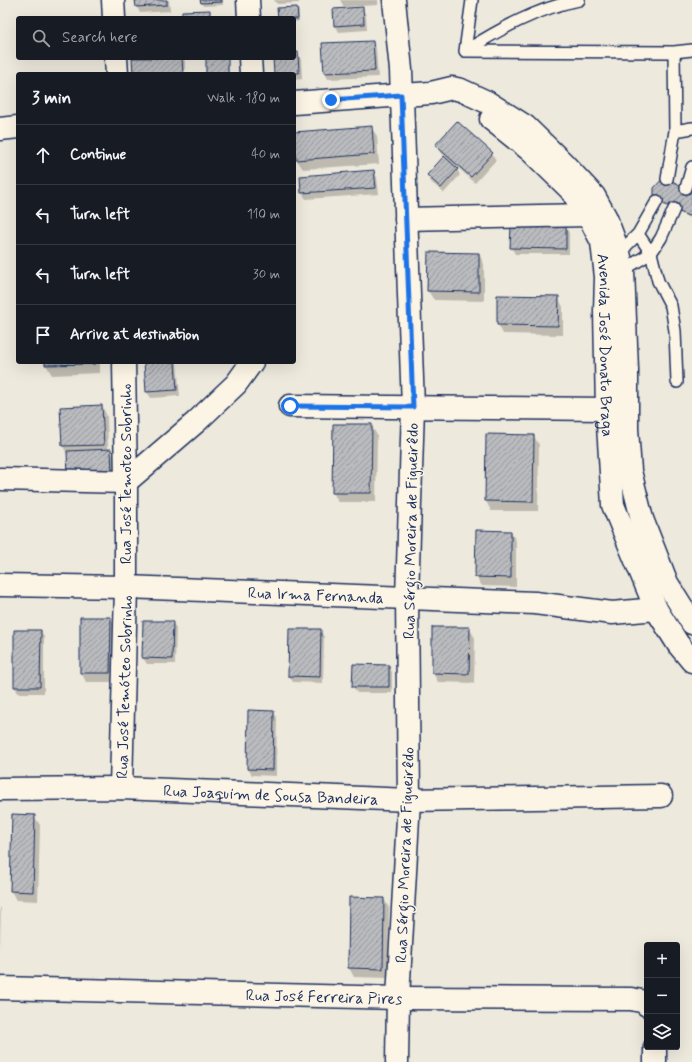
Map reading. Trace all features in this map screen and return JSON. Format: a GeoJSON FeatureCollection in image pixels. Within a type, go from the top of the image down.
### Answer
{"type":"FeatureCollection","features":[{"type":"Feature","properties":{"kind":"street"},"geometry":{"type":"LineString","coordinates":[[113,0],[114,16]]}},
{"type":"Feature","properties":{"kind":"street"},"geometry":{"type":"LineString","coordinates":[[248,0],[249,16]]}},
{"type":"Feature","properties":{"kind":"street","name":"Rua Sérgio Moreira de Figueirêdo"},"geometry":{"type":"LineString","coordinates":[[394,0],[401,70],[413,407],[407,598],[409,800],[398,998],[397,1062]]}},
{"type":"Feature","properties":{"kind":"street"},"geometry":{"type":"LineString","coordinates":[[116,60],[117,72]]}},
{"type":"Feature","properties":{"kind":"street"},"geometry":{"type":"LineString","coordinates":[[250,60],[251,72]]}},
{"type":"Feature","properties":{"kind":"street","name":"Avenida José Donato Braga"},"geometry":{"type":"LineString","coordinates":[[296,103],[431,93],[452,88],[461,90],[487,102],[525,126],[594,196],[606,218],[627,370],[627,429],[630,471],[642,519],[667,583],[692,623]]}},
{"type":"Feature","properties":{"kind":"street","name":"Avenida José Donato Braga"},"geometry":{"type":"LineString","coordinates":[[431,93],[450,99],[484,114],[531,151],[570,189],[588,215],[613,265],[605,311],[607,409],[613,506],[656,609],[678,644],[692,661]]}},
{"type":"Feature","properties":{"kind":"street"},"geometry":{"type":"LineString","coordinates":[[0,129],[16,127]]}},
{"type":"Feature","properties":{"kind":"street"},"geometry":{"type":"LineString","coordinates":[[406,219],[588,215]]}},
{"type":"Feature","properties":{"kind":"street","name":"Rua José Temoteo Sobrinho"},"geometry":{"type":"LineString","coordinates":[[124,364],[126,586]]}},
{"type":"Feature","properties":{"kind":"street"},"geometry":{"type":"LineString","coordinates":[[0,479],[126,482],[196,422],[236,384],[251,364]]}},
{"type":"Feature","properties":{"kind":"street"},"geometry":{"type":"LineString","coordinates":[[290,406],[607,409]]}},
{"type":"Feature","properties":{"kind":"street","name":"Rua Irma Fernanda"},"geometry":{"type":"LineString","coordinates":[[0,585],[126,586],[535,603],[612,613],[656,609]]}},
{"type":"Feature","properties":{"kind":"street","name":"Rua José Temóteo Sobrinho"},"geometry":{"type":"LineString","coordinates":[[121,788],[126,586]]}},
{"type":"Feature","properties":{"kind":"street","name":"Rua Joaquim de Sousa Bandeira"},"geometry":{"type":"LineString","coordinates":[[0,789],[121,788],[409,800],[661,796]]}},
{"type":"Feature","properties":{"kind":"street","name":"Rua José Ferreira Pires"},"geometry":{"type":"LineString","coordinates":[[0,988],[398,998],[631,999],[644,1002]]}},
{"type":"Feature","properties":{"kind":"street"},"geometry":{"type":"LineString","coordinates":[[654,1062],[655,1050]]}},
{"type":"Feature","properties":{"kind":"lane"},"geometry":{"type":"LineString","coordinates":[[465,51],[469,11],[472,0]]}},
{"type":"Feature","properties":{"kind":"lane"},"geometry":{"type":"LineString","coordinates":[[465,51],[494,33],[529,16],[574,1]]}},
{"type":"Feature","properties":{"kind":"lane"},"geometry":{"type":"LineString","coordinates":[[465,51],[674,52],[692,50]]}},
{"type":"Feature","properties":{"kind":"lane"},"geometry":{"type":"LineString","coordinates":[[667,179],[675,131],[674,52]]}},
{"type":"Feature","properties":{"kind":"lane"},"geometry":{"type":"LineString","coordinates":[[675,131],[692,128]]}},
{"type":"Feature","properties":{"kind":"lane"},"geometry":{"type":"LineString","coordinates":[[686,188],[692,167]]}},
{"type":"Feature","properties":{"kind":"lane"},"geometry":{"type":"LineString","coordinates":[[613,265],[638,234],[657,201]]}},
{"type":"Feature","properties":{"kind":"lane"},"geometry":{"type":"LineString","coordinates":[[613,265],[651,253],[661,238],[674,210]]}},
{"type":"Feature","properties":{"kind":"lane"},"geometry":{"type":"LineString","coordinates":[[638,234],[651,253],[658,281],[671,306],[675,331],[677,382]]}},
{"type":"Feature","properties":{"kind":"building"},"geometry":{"type":"Polygon","coordinates":[[[135,0],[167,0],[167,5],[136,7],[135,0]]]}},
{"type":"Feature","properties":{"kind":"building"},"geometry":{"type":"Polygon","coordinates":[[[200,0],[222,0],[222,2],[201,3],[200,0]]]}},
{"type":"Feature","properties":{"kind":"building"},"geometry":{"type":"Polygon","coordinates":[[[297,7],[298,19],[296,19],[296,16],[278,16],[277,8],[297,7]]]}},
{"type":"Feature","properties":{"kind":"building"},"geometry":{"type":"Polygon","coordinates":[[[363,7],[364,24],[334,26],[333,9],[363,7]]]}},
{"type":"Feature","properties":{"kind":"building"},"geometry":{"type":"Polygon","coordinates":[[[210,10],[210,16],[182,16],[182,11],[210,10]]]}},
{"type":"Feature","properties":{"kind":"building"},"geometry":{"type":"Polygon","coordinates":[[[373,41],[375,71],[324,73],[322,43],[373,41]]]}},
{"type":"Feature","properties":{"kind":"building"},"geometry":{"type":"Polygon","coordinates":[[[296,52],[298,52],[299,73],[274,72],[273,60],[296,60],[296,52]]]}},
{"type":"Feature","properties":{"kind":"building"},"geometry":{"type":"Polygon","coordinates":[[[132,60],[182,60],[183,72],[133,72],[132,60]]]}},
{"type":"Feature","properties":{"kind":"building"},"geometry":{"type":"Polygon","coordinates":[[[206,60],[228,60],[228,72],[206,72],[206,60]]]}},
{"type":"Feature","properties":{"kind":"building"},"geometry":{"type":"Polygon","coordinates":[[[457,121],[493,153],[471,177],[435,145],[457,121]]]}},
{"type":"Feature","properties":{"kind":"building"},"geometry":{"type":"Polygon","coordinates":[[[372,126],[374,154],[296,160],[296,132],[372,126]]]}},
{"type":"Feature","properties":{"kind":"building"},"geometry":{"type":"Polygon","coordinates":[[[444,156],[458,169],[441,188],[427,175],[444,156]]]}},
{"type":"Feature","properties":{"kind":"building"},"geometry":{"type":"Polygon","coordinates":[[[374,170],[376,188],[301,193],[300,176],[374,170]]]}},
{"type":"Feature","properties":{"kind":"building"},"geometry":{"type":"Polygon","coordinates":[[[664,177],[692,191],[692,214],[688,216],[654,199],[654,188],[664,177]]]}},
{"type":"Feature","properties":{"kind":"building"},"geometry":{"type":"Polygon","coordinates":[[[511,225],[566,226],[566,249],[510,248],[511,225]]]}},
{"type":"Feature","properties":{"kind":"building"},"geometry":{"type":"Polygon","coordinates":[[[428,252],[479,253],[479,292],[427,291],[428,252]]]}},
{"type":"Feature","properties":{"kind":"building"},"geometry":{"type":"Polygon","coordinates":[[[497,295],[559,296],[558,326],[497,325],[497,295]]]}},
{"type":"Feature","properties":{"kind":"building"},"geometry":{"type":"Polygon","coordinates":[[[45,364],[95,364],[45,365],[45,364]]]}},
{"type":"Feature","properties":{"kind":"building"},"geometry":{"type":"Polygon","coordinates":[[[144,364],[175,364],[177,390],[146,392],[144,364]]]}},
{"type":"Feature","properties":{"kind":"building"},"geometry":{"type":"Polygon","coordinates":[[[102,405],[104,445],[62,446],[60,407],[102,405]]]}},
{"type":"Feature","properties":{"kind":"building"},"geometry":{"type":"Polygon","coordinates":[[[333,424],[372,424],[371,493],[332,493],[333,424]]]}},
{"type":"Feature","properties":{"kind":"building"},"geometry":{"type":"Polygon","coordinates":[[[486,434],[534,435],[533,502],[485,501],[486,434]]]}},
{"type":"Feature","properties":{"kind":"building"},"geometry":{"type":"Polygon","coordinates":[[[111,449],[112,475],[68,477],[67,451],[111,449]]]}},
{"type":"Feature","properties":{"kind":"building"},"geometry":{"type":"Polygon","coordinates":[[[476,530],[511,531],[511,578],[475,577],[476,530]]]}},
{"type":"Feature","properties":{"kind":"building"},"geometry":{"type":"Polygon","coordinates":[[[80,617],[111,617],[110,673],[80,673],[80,617]]]}},
{"type":"Feature","properties":{"kind":"building"},"geometry":{"type":"Polygon","coordinates":[[[143,621],[173,621],[172,659],[142,658],[143,621]]]}},
{"type":"Feature","properties":{"kind":"building"},"geometry":{"type":"Polygon","coordinates":[[[432,627],[470,627],[469,674],[432,673],[432,627]]]}},
{"type":"Feature","properties":{"kind":"building"},"geometry":{"type":"Polygon","coordinates":[[[289,629],[321,629],[320,677],[288,676],[289,629]]]}},
{"type":"Feature","properties":{"kind":"building"},"geometry":{"type":"Polygon","coordinates":[[[14,630],[41,630],[40,687],[14,687],[14,630]]]}},
{"type":"Feature","properties":{"kind":"building"},"geometry":{"type":"Polygon","coordinates":[[[353,664],[389,665],[389,687],[352,687],[353,664]]]}},
{"type":"Feature","properties":{"kind":"building"},"geometry":{"type":"Polygon","coordinates":[[[248,710],[274,711],[273,770],[247,769],[248,710]]]}},
{"type":"Feature","properties":{"kind":"building"},"geometry":{"type":"Polygon","coordinates":[[[12,814],[35,815],[33,892],[10,891],[12,814]]]}},
{"type":"Feature","properties":{"kind":"building"},"geometry":{"type":"Polygon","coordinates":[[[349,897],[384,898],[383,969],[348,968],[349,897]]]}},
{"type":"Feature","properties":{"kind":"route"},"geometry":{"type":"LineString","coordinates":[[290,406],[413,407],[401,95],[331,100]]}}]}
